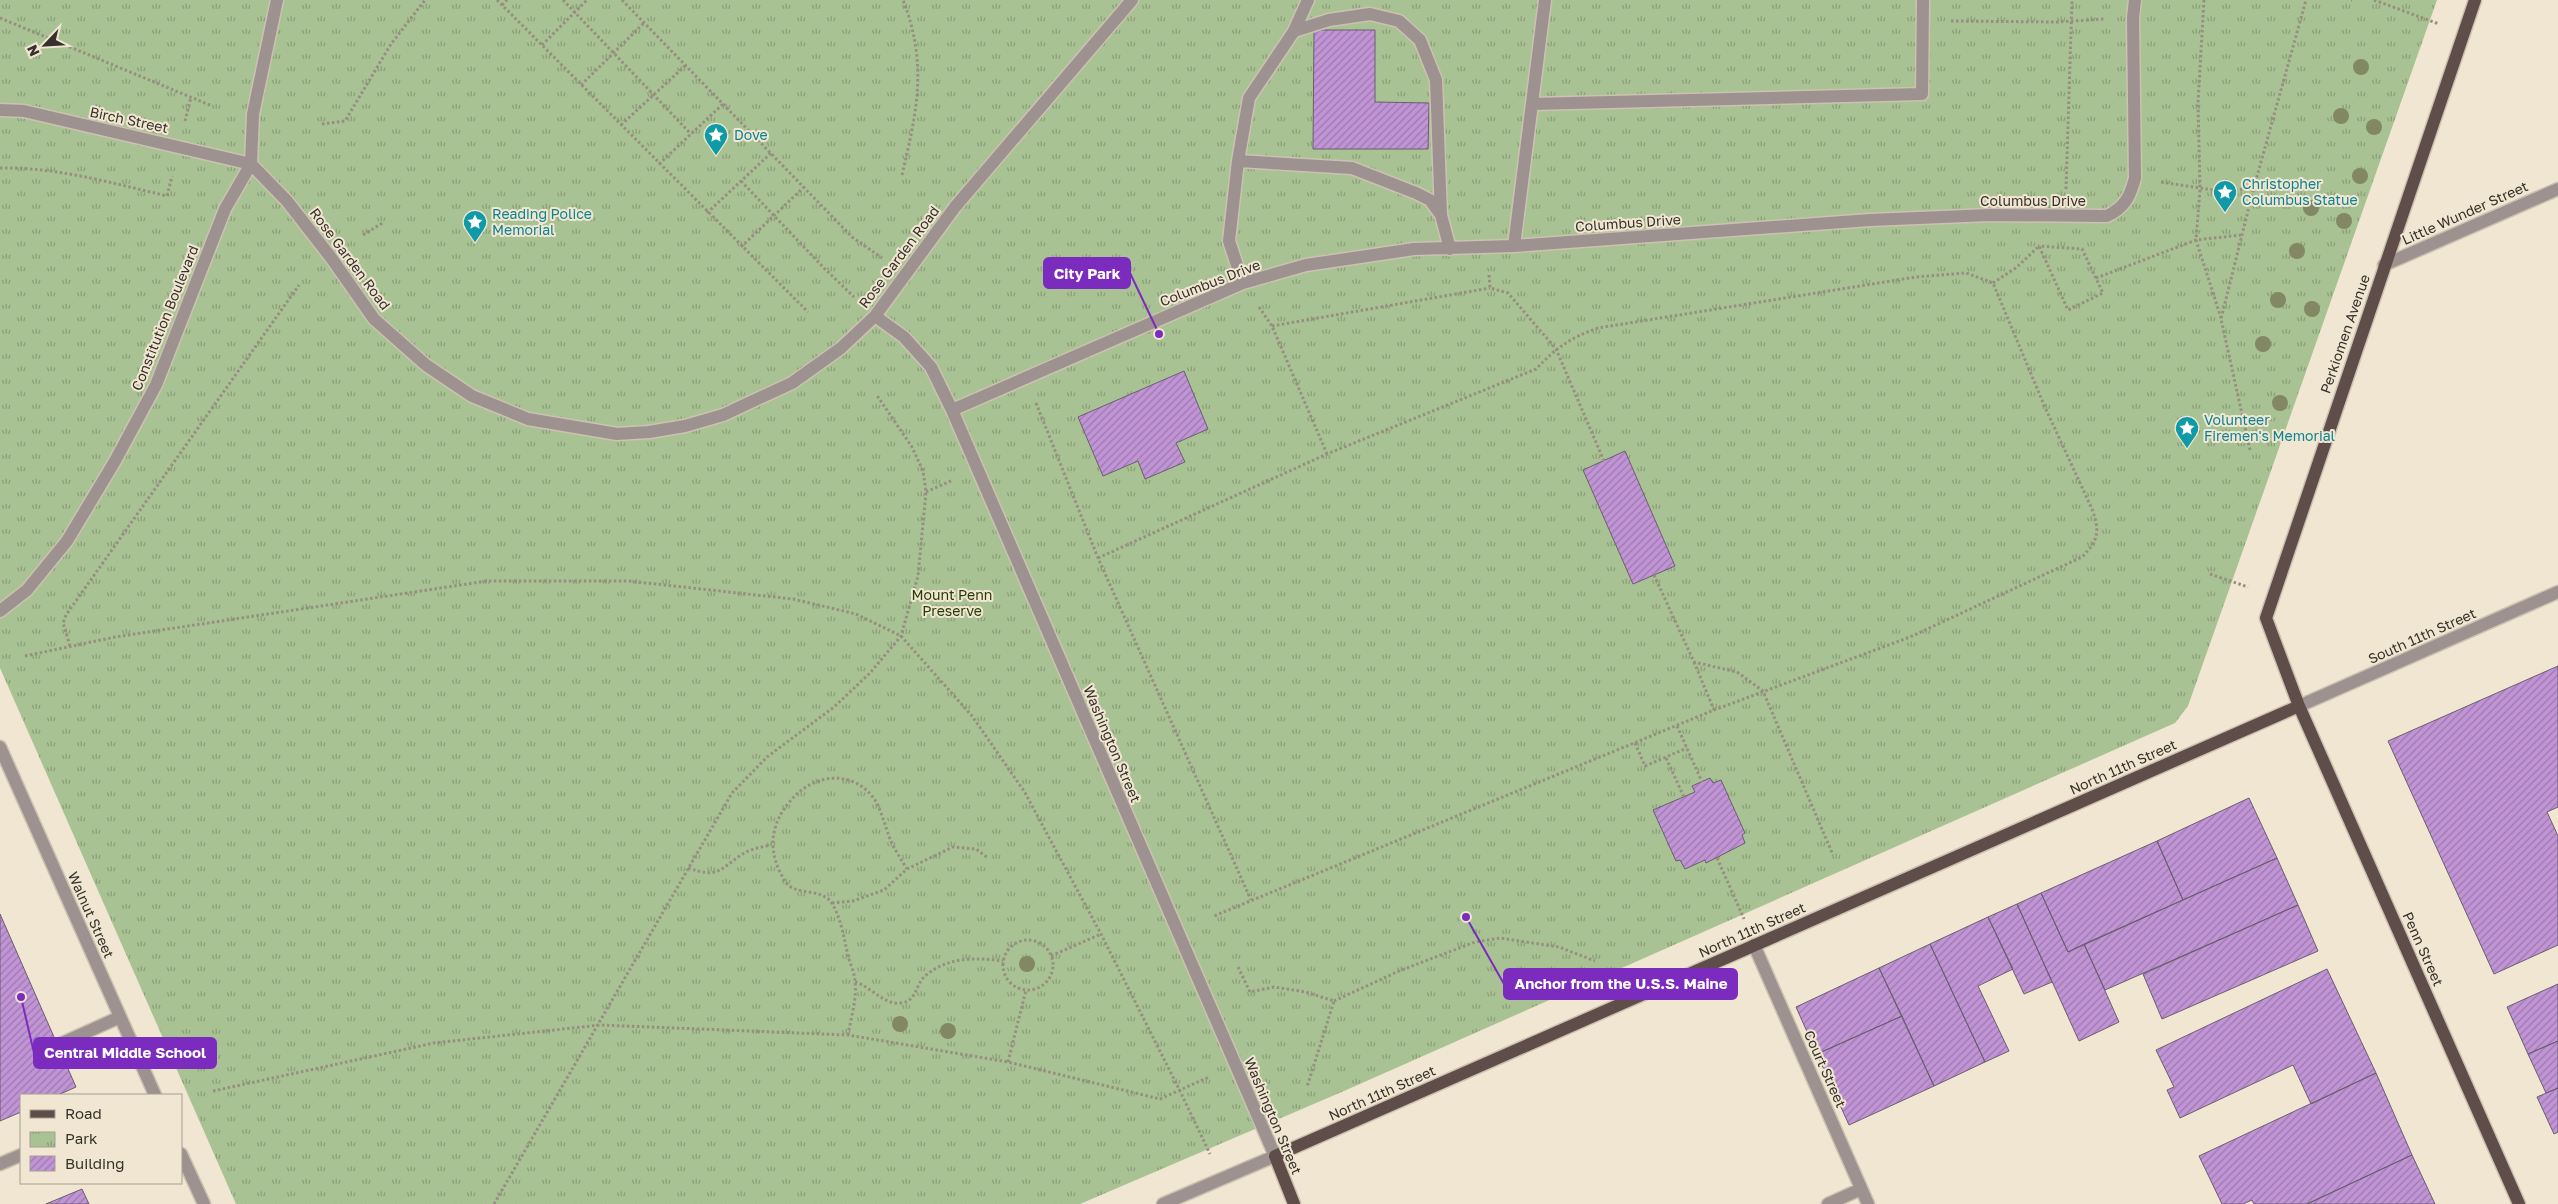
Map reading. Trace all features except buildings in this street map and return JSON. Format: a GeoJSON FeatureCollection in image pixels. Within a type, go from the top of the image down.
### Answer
{"type":"FeatureCollection","features":[{"type":"Feature","properties":{"kind":"main road","name":"Perkiomen Avenue"},"geometry":{"type":"LineString","coordinates":[[2299,706],[2266,618],[2475,0]]}},
{"type":"Feature","properties":{"kind":"main road","name":"North 11th Street"},"geometry":{"type":"LineString","coordinates":[[1275,1156],[2299,706]]}},
{"type":"Feature","properties":{"kind":"main road","name":"Penn Street"},"geometry":{"type":"LineString","coordinates":[[2299,706],[2519,1204]]}},
{"type":"Feature","properties":{"kind":"main road","name":"Washington Street"},"geometry":{"type":"LineString","coordinates":[[1275,1156],[1294,1204]]}},
{"type":"Feature","properties":{"kind":"street","name":"Constitution Boulevard"},"geometry":{"type":"LineString","coordinates":[[0,611],[26,590],[67,542],[115,461],[156,385],[226,209],[251,164],[253,114],[277,0]]}},
{"type":"Feature","properties":{"kind":"street","name":"Rose Garden Road"},"geometry":{"type":"LineString","coordinates":[[251,164],[286,201],[332,259],[374,319],[426,365],[472,396],[528,419],[617,434],[648,432],[685,426],[723,415],[792,383],[841,348],[875,316],[955,207],[1132,0]]}},
{"type":"Feature","properties":{"kind":"street"},"geometry":{"type":"LineString","coordinates":[[1242,283],[1229,241],[1238,161],[1249,98],[1294,31],[1308,0]]}},
{"type":"Feature","properties":{"kind":"street"},"geometry":{"type":"LineString","coordinates":[[1514,246],[1545,0]]}},
{"type":"Feature","properties":{"kind":"street"},"geometry":{"type":"LineString","coordinates":[[1532,104],[1922,94],[1923,0]]}},
{"type":"Feature","properties":{"kind":"street","name":"Columbus Drive"},"geometry":{"type":"LineString","coordinates":[[952,410],[1025,376],[1242,283],[1306,265],[1414,249],[1488,248],[1870,220],[1990,216],[2107,216],[2120,209],[2129,198],[2135,178],[2132,18],[2135,0]]}},
{"type":"Feature","properties":{"kind":"street"},"geometry":{"type":"LineString","coordinates":[[1294,31],[1329,20],[1370,14],[1399,21],[1420,40],[1436,80],[1441,215],[1450,248]]}},
{"type":"Feature","properties":{"kind":"street","name":"Birch Street"},"geometry":{"type":"LineString","coordinates":[[0,110],[24,112],[251,164]]}},
{"type":"Feature","properties":{"kind":"street"},"geometry":{"type":"LineString","coordinates":[[1238,161],[1352,168],[1430,200],[1441,215]]}},
{"type":"Feature","properties":{"kind":"street","name":"Little Wunder Street"},"geometry":{"type":"LineString","coordinates":[[2384,265],[2558,189]]}},
{"type":"Feature","properties":{"kind":"street","name":"Washington Street"},"geometry":{"type":"LineString","coordinates":[[875,316],[904,337],[931,367],[952,410],[1275,1156]]}},
{"type":"Feature","properties":{"kind":"street","name":"South 11th Street"},"geometry":{"type":"LineString","coordinates":[[2299,706],[2558,592]]}},
{"type":"Feature","properties":{"kind":"street","name":"Walnut Street"},"geometry":{"type":"LineString","coordinates":[[0,747],[155,1094]]}},
{"type":"Feature","properties":{"kind":"street","name":"Court Street"},"geometry":{"type":"LineString","coordinates":[[1754,945],[1868,1204]]}},
{"type":"Feature","properties":{"kind":"street"},"geometry":{"type":"LineString","coordinates":[[58,1045],[120,1017]]}},
{"type":"Feature","properties":{"kind":"street"},"geometry":{"type":"LineString","coordinates":[[0,1164],[20,1155]]}},
{"type":"Feature","properties":{"kind":"street"},"geometry":{"type":"LineString","coordinates":[[182,1156],[204,1204]]}},
{"type":"Feature","properties":{"kind":"street","name":"North 11th Street"},"geometry":{"type":"LineString","coordinates":[[1163,1204],[1275,1156]]}},
{"type":"Feature","properties":{"kind":"street"},"geometry":{"type":"LineString","coordinates":[[1828,1204],[1861,1189]]}},
{"type":"Feature","properties":{"kind":"path"},"geometry":{"type":"LineString","coordinates":[[322,124],[345,120],[391,44],[424,0]]}},
{"type":"Feature","properties":{"kind":"path"},"geometry":{"type":"LineString","coordinates":[[497,0],[808,312]]}},
{"type":"Feature","properties":{"kind":"path"},"geometry":{"type":"LineString","coordinates":[[502,5],[507,0]]}},
{"type":"Feature","properties":{"kind":"path"},"geometry":{"type":"LineString","coordinates":[[563,0],[691,134]]}},
{"type":"Feature","properties":{"kind":"path"},"geometry":{"type":"LineString","coordinates":[[542,45],[587,0]]}},
{"type":"Feature","properties":{"kind":"path"},"geometry":{"type":"LineString","coordinates":[[622,0],[852,237],[906,274]]}},
{"type":"Feature","properties":{"kind":"path"},"geometry":{"type":"LineString","coordinates":[[902,175],[917,110],[919,64],[911,18],[904,0]]}},
{"type":"Feature","properties":{"kind":"path"},"geometry":{"type":"LineString","coordinates":[[2067,181],[2072,0]]}},
{"type":"Feature","properties":{"kind":"path"},"geometry":{"type":"LineString","coordinates":[[2204,0],[2198,103],[2200,189],[2196,240],[2221,319],[2250,450]]}},
{"type":"Feature","properties":{"kind":"path"},"geometry":{"type":"LineString","coordinates":[[2221,319],[2241,235],[2306,0]]}},
{"type":"Feature","properties":{"kind":"path"},"geometry":{"type":"LineString","coordinates":[[2374,0],[2464,32]]}},
{"type":"Feature","properties":{"kind":"path"},"geometry":{"type":"LineString","coordinates":[[0,18],[212,106]]}},
{"type":"Feature","properties":{"kind":"path"},"geometry":{"type":"LineString","coordinates":[[1923,20],[2072,21],[2132,18]]}},
{"type":"Feature","properties":{"kind":"path"},"geometry":{"type":"LineString","coordinates":[[582,85],[644,23]]}},
{"type":"Feature","properties":{"kind":"path"},"geometry":{"type":"LineString","coordinates":[[621,125],[686,65]]}},
{"type":"Feature","properties":{"kind":"path"},"geometry":{"type":"LineString","coordinates":[[185,121],[191,97]]}},
{"type":"Feature","properties":{"kind":"path"},"geometry":{"type":"LineString","coordinates":[[660,164],[723,104]]}},
{"type":"Feature","properties":{"kind":"path"},"geometry":{"type":"LineString","coordinates":[[708,213],[771,153]]}},
{"type":"Feature","properties":{"kind":"path"},"geometry":{"type":"LineString","coordinates":[[0,168],[23,168],[83,176],[167,196],[172,176]]}},
{"type":"Feature","properties":{"kind":"path"},"geometry":{"type":"LineString","coordinates":[[2135,178],[2226,192],[2254,187]]}},
{"type":"Feature","properties":{"kind":"path"},"geometry":{"type":"LineString","coordinates":[[741,181],[824,268],[875,316]]}},
{"type":"Feature","properties":{"kind":"path"},"geometry":{"type":"LineString","coordinates":[[742,247],[804,187]]}},
{"type":"Feature","properties":{"kind":"path"},"geometry":{"type":"LineString","coordinates":[[363,235],[384,222]]}},
{"type":"Feature","properties":{"kind":"path"},"geometry":{"type":"LineString","coordinates":[[2096,278],[2196,240],[2241,235]]}},
{"type":"Feature","properties":{"kind":"path"},"geometry":{"type":"LineString","coordinates":[[2030,246],[2039,246],[2082,249],[2103,293],[2068,310],[2039,246]]}},
{"type":"Feature","properties":{"kind":"path"},"geometry":{"type":"LineString","coordinates":[[1993,283],[2017,267],[2039,246]]}},
{"type":"Feature","properties":{"kind":"path"},"geometry":{"type":"LineString","coordinates":[[1488,248],[1490,288]]}},
{"type":"Feature","properties":{"kind":"path"},"geometry":{"type":"LineString","coordinates":[[1098,558],[1327,454],[1536,369],[1556,349],[1574,336],[1598,328],[1916,278],[1966,273],[1993,283],[2044,406],[2092,508],[2098,526],[2094,546],[2082,557],[1910,637],[1714,710],[1214,916]]}},
{"type":"Feature","properties":{"kind":"path"},"geometry":{"type":"LineString","coordinates":[[1242,283],[1272,326],[1327,454]]}},
{"type":"Feature","properties":{"kind":"path"},"geometry":{"type":"LineString","coordinates":[[70,646],[63,623],[66,615],[300,285]]}},
{"type":"Feature","properties":{"kind":"path"},"geometry":{"type":"LineString","coordinates":[[1272,326],[1490,288],[1508,293],[1556,349],[1604,461]]}},
{"type":"Feature","properties":{"kind":"path"},"geometry":{"type":"LineString","coordinates":[[1025,376],[1098,558],[1251,900]]}},
{"type":"Feature","properties":{"kind":"path"},"geometry":{"type":"LineString","coordinates":[[494,1204],[600,1025],[732,793],[766,758],[834,707],[870,673],[901,636],[918,576],[926,492],[923,471],[912,447],[876,394]]}},
{"type":"Feature","properties":{"kind":"path"},"geometry":{"type":"LineString","coordinates":[[2210,574],[2273,596]]}},
{"type":"Feature","properties":{"kind":"path"},"geometry":{"type":"LineString","coordinates":[[1654,575],[1714,710]]}},
{"type":"Feature","properties":{"kind":"path"},"geometry":{"type":"LineString","coordinates":[[24,656],[115,637],[487,581],[628,581],[793,599],[856,614],[901,636],[972,716],[1024,791],[1101,934],[1180,1090],[1221,1179]]}},
{"type":"Feature","properties":{"kind":"path"},"geometry":{"type":"LineString","coordinates":[[1694,662],[1738,672],[1763,691],[1834,855]]}},
{"type":"Feature","properties":{"kind":"path"},"geometry":{"type":"LineString","coordinates":[[1677,726],[1702,782]]}},
{"type":"Feature","properties":{"kind":"path"},"geometry":{"type":"LineString","coordinates":[[1634,743],[1646,766],[1687,748]]}},
{"type":"Feature","properties":{"kind":"path"},"geometry":{"type":"LineString","coordinates":[[1666,758],[1684,797]]}},
{"type":"Feature","properties":{"kind":"path"},"geometry":{"type":"LineString","coordinates":[[848,1035],[856,982],[843,928],[832,903],[819,894],[793,888],[786,883],[774,858],[772,845],[774,830],[789,802],[802,788],[817,780],[832,777],[849,781],[863,788],[874,800],[891,841],[907,868]]}},
{"type":"Feature","properties":{"kind":"path"},"geometry":{"type":"LineString","coordinates":[[688,868],[714,874],[721,872],[742,854],[772,845]]}},
{"type":"Feature","properties":{"kind":"path"},"geometry":{"type":"LineString","coordinates":[[832,903],[853,901],[884,890],[907,868],[953,847],[976,849],[988,858]]}},
{"type":"Feature","properties":{"kind":"path"},"geometry":{"type":"LineString","coordinates":[[1716,858],[1735,898]]}},
{"type":"Feature","properties":{"kind":"path"},"geometry":{"type":"LineString","coordinates":[[1051,956],[1101,934]]}},
{"type":"Feature","properties":{"kind":"path"},"geometry":{"type":"LineString","coordinates":[[1238,967],[1250,992],[1274,987],[1306,992],[1334,1001],[1399,971],[1475,942],[1500,938],[1559,947],[1595,961]]}},
{"type":"Feature","properties":{"kind":"path"},"geometry":{"type":"LineString","coordinates":[[1025,940],[1041,944],[1051,956],[1052,964],[1048,980],[1034,989],[1026,990],[1018,988],[1006,978],[1003,961],[1010,946],[1025,940]]}},
{"type":"Feature","properties":{"kind":"path"},"geometry":{"type":"LineString","coordinates":[[856,982],[865,984],[894,1003],[901,1003],[909,1001],[917,993],[924,977],[949,964],[978,957],[1003,961]]}},
{"type":"Feature","properties":{"kind":"path"},"geometry":{"type":"LineString","coordinates":[[1008,1062],[1026,990]]}},
{"type":"Feature","properties":{"kind":"path"},"geometry":{"type":"LineString","coordinates":[[1307,1087],[1334,1001]]}},
{"type":"Feature","properties":{"kind":"path"},"geometry":{"type":"LineString","coordinates":[[213,1091],[434,1043],[600,1025],[848,1035],[1008,1062],[1160,1099],[1235,1065]]}},
{"type":"Feature","properties":{"kind":"green space","name":"Mount Penn Preserve"},"geometry":{"type":"Polygon","coordinates":[[[0,0],[2437,0],[2188,706],[2175,723],[1344,1091],[1080,1204],[236,1204],[0,668],[0,0]]]}},
{"type":"Feature","properties":{"kind":"place","name":"Dove"},"geometry":{"type":"Point","coordinates":[716,156]}},
{"type":"Feature","properties":{"kind":"place","name":"Christopher Columbus Statue"},"geometry":{"type":"Point","coordinates":[2225,213]}},
{"type":"Feature","properties":{"kind":"place","name":"Reading Police Memorial"},"geometry":{"type":"Point","coordinates":[475,243]}},
{"type":"Feature","properties":{"kind":"place","name":"City Park"},"geometry":{"type":"Point","coordinates":[1159,334]}},
{"type":"Feature","properties":{"kind":"place","name":"Volunteer Firemen's Memorial"},"geometry":{"type":"Point","coordinates":[2187,449]}},
{"type":"Feature","properties":{"kind":"place","name":"Anchor from the U.S.S. Maine"},"geometry":{"type":"Point","coordinates":[1466,917]}},
{"type":"Feature","properties":{"kind":"place","name":"Central Middle School"},"geometry":{"type":"Point","coordinates":[21,997]}}]}
